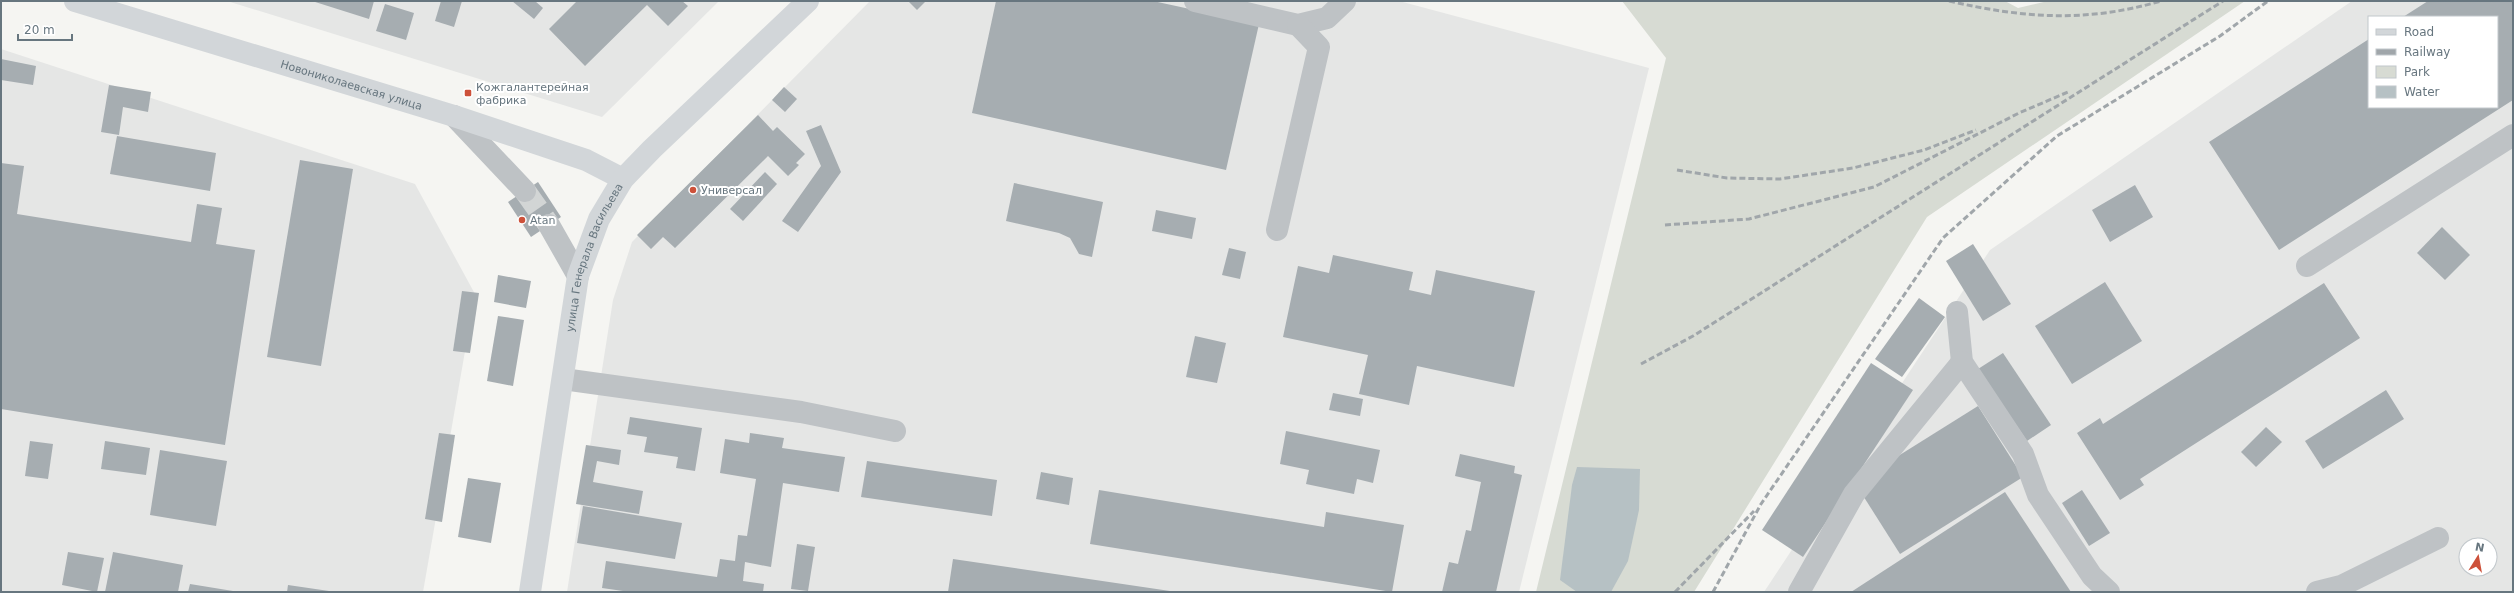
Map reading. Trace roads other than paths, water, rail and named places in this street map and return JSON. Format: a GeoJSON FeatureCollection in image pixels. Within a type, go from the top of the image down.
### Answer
{"type":"FeatureCollection","features":[{"type":"Feature","properties":{"kind":"main road","name":"Новониколаевская улица"},"geometry":{"type":"LineString","coordinates":[[75,1],[156,24],[454,116],[586,160],[624,179]]}},
{"type":"Feature","properties":{"kind":"main road"},"geometry":{"type":"LineString","coordinates":[[110,1],[156,24]]}},
{"type":"Feature","properties":{"kind":"main road","name":"улица Генерала Васильева"},"geometry":{"type":"LineString","coordinates":[[530,592],[578,276],[599,219],[624,179],[652,148],[808,1]]}},
{"type":"Feature","properties":{"kind":"lane"},"geometry":{"type":"LineString","coordinates":[[1195,1],[1298,25],[1327,18],[1345,1]]}},
{"type":"Feature","properties":{"kind":"lane"},"geometry":{"type":"LineString","coordinates":[[1277,230],[1319,47],[1298,25]]}},
{"type":"Feature","properties":{"kind":"lane"},"geometry":{"type":"LineString","coordinates":[[454,116],[524,191]]}},
{"type":"Feature","properties":{"kind":"lane"},"geometry":{"type":"LineString","coordinates":[[2307,266],[2513,135]]}},
{"type":"Feature","properties":{"kind":"lane"},"geometry":{"type":"LineString","coordinates":[[548,225],[578,276]]}},
{"type":"Feature","properties":{"kind":"lane"},"geometry":{"type":"LineString","coordinates":[[1957,312],[1962,362],[2023,454],[2038,495],[2092,576],[2109,592]]}},
{"type":"Feature","properties":{"kind":"lane"},"geometry":{"type":"LineString","coordinates":[[1799,592],[1854,494],[1962,362]]}},
{"type":"Feature","properties":{"kind":"lane"},"geometry":{"type":"LineString","coordinates":[[563,379],[802,412],[895,431]]}},
{"type":"Feature","properties":{"kind":"lane"},"geometry":{"type":"LineString","coordinates":[[2317,592],[2341,586],[2438,538]]}},
{"type":"Feature","properties":{"kind":"water"},"geometry":{"type":"Polygon","coordinates":[[[1577,467],[1640,469],[1639,510],[1628,561],[1611,592],[1577,592],[1560,580],[1572,485],[1577,467]]]}},
{"type":"Feature","properties":{"kind":"tunnel"},"geometry":{"type":"LineString","coordinates":[[525,191],[549,225]]}},
{"type":"Feature","properties":{"kind":"railway"},"geometry":{"type":"LineString","coordinates":[[1949,1],[2003,11],[2055,16],[2107,13],[2161,1]]}},
{"type":"Feature","properties":{"kind":"railway"},"geometry":{"type":"LineString","coordinates":[[1641,364],[1693,336],[2223,1]]}},
{"type":"Feature","properties":{"kind":"railway"},"geometry":{"type":"LineString","coordinates":[[1713,592],[1761,504],[1943,238],[2057,136],[2220,36],[2268,1]]}},
{"type":"Feature","properties":{"kind":"railway"},"geometry":{"type":"LineString","coordinates":[[1665,225],[1749,219],[1874,187],[2019,113],[2068,92]]}},
{"type":"Feature","properties":{"kind":"railway"},"geometry":{"type":"LineString","coordinates":[[1677,170],[1727,178],[1780,179],[1853,168],[1924,150],[1976,130]]}},
{"type":"Feature","properties":{"kind":"railway"},"geometry":{"type":"LineString","coordinates":[[1675,592],[1754,511]]}},
{"type":"Feature","properties":{"kind":"place","name":"Кожгалантерейная фабрика"},"geometry":{"type":"Point","coordinates":[468,93]}},
{"type":"Feature","properties":{"kind":"place","name":"Универсал"},"geometry":{"type":"Point","coordinates":[693,190]}},
{"type":"Feature","properties":{"kind":"place","name":"Atan"},"geometry":{"type":"Point","coordinates":[522,220]}}]}
